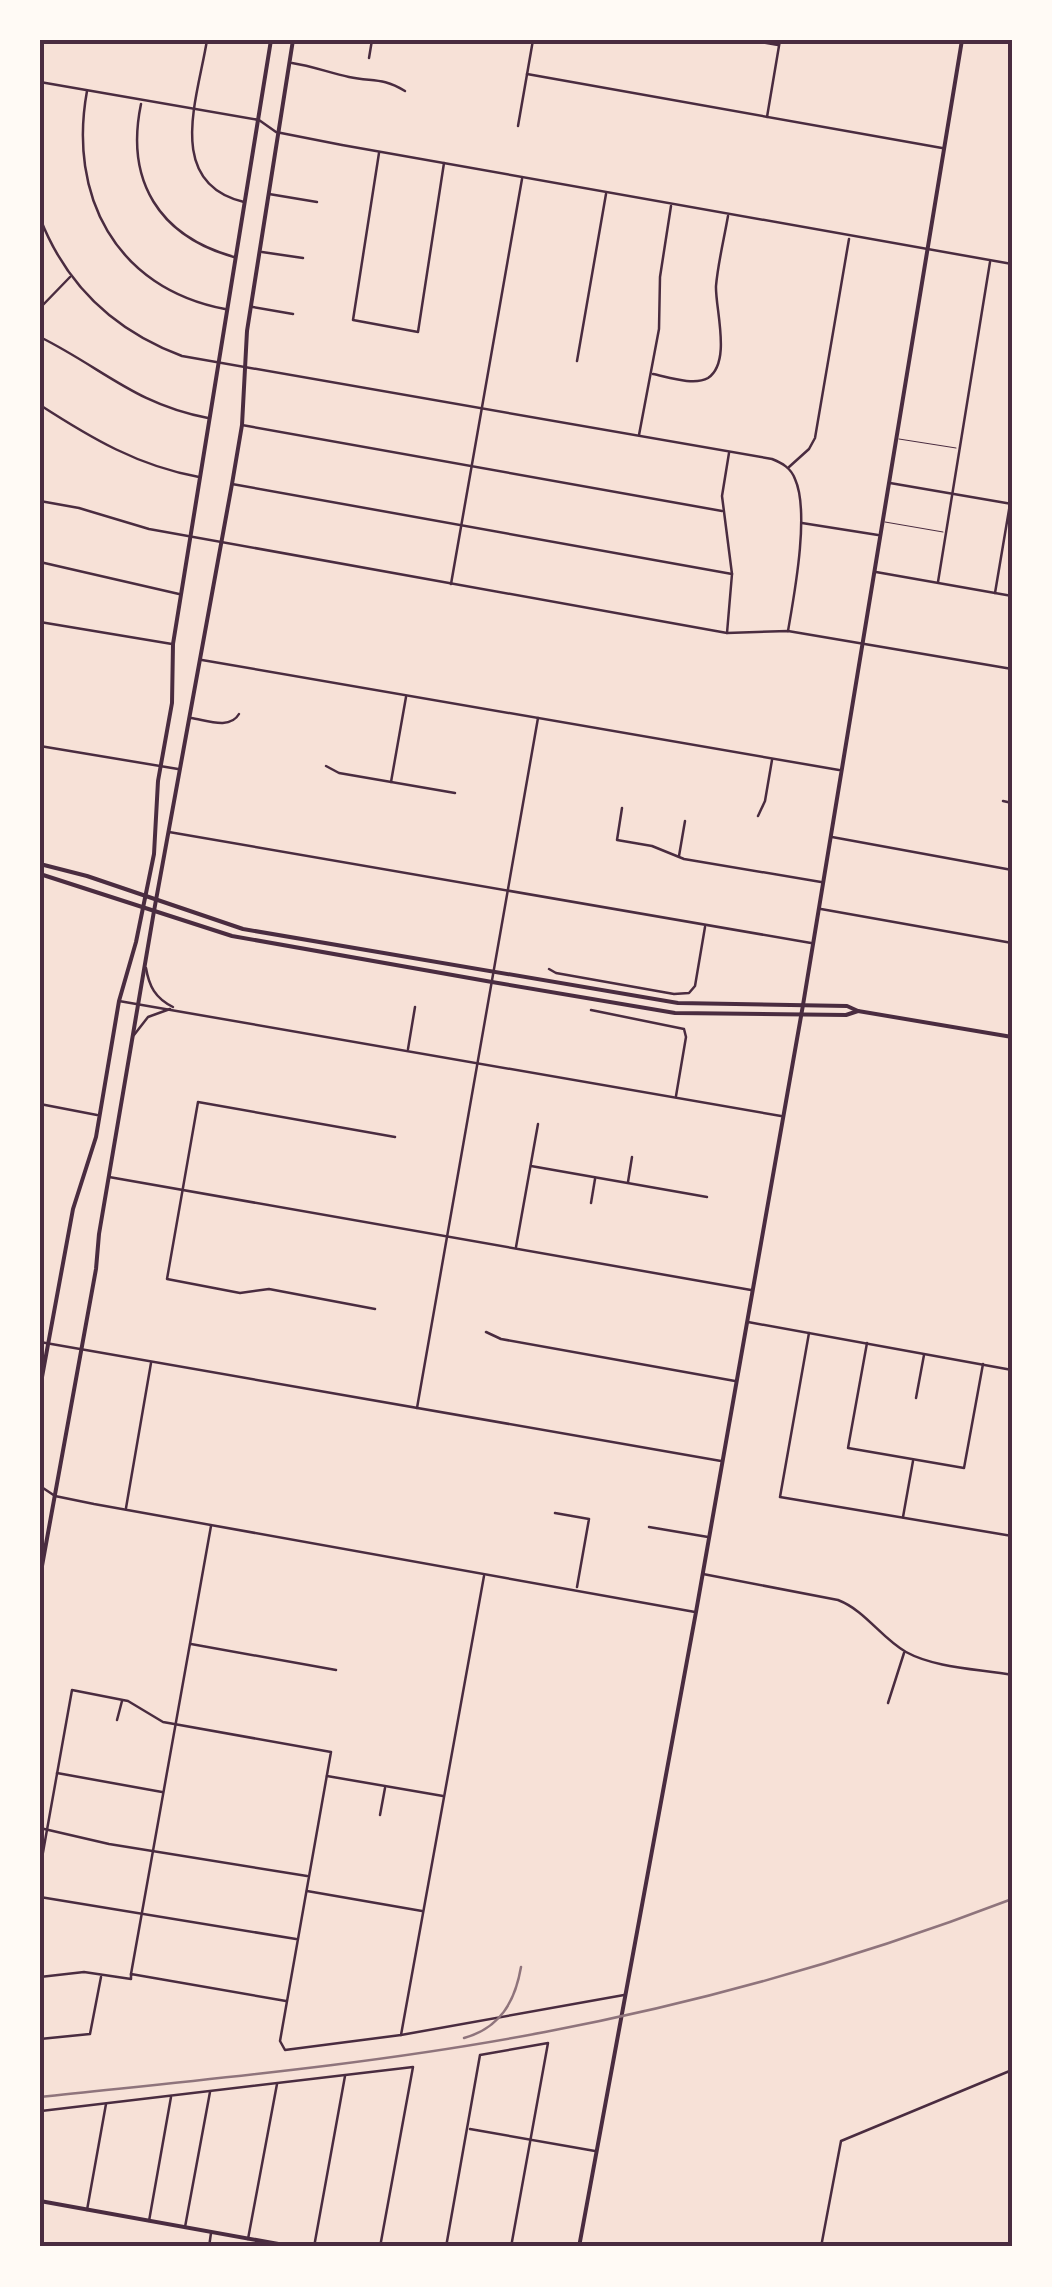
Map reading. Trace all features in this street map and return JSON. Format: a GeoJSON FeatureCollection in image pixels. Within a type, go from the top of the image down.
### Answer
{"type":"FeatureCollection","features":[{"type":"Feature","properties":{"kind":"street"},"geometry":{"type":"LineString","coordinates":[[208,40],[191,142],[197,167],[217,192],[245,202]]}},
{"type":"Feature","properties":{"kind":"street"},"geometry":{"type":"LineString","coordinates":[[40,1388],[72,1208],[96,1137],[120,1001],[156,843],[160,766],[172,703],[173,644],[271,40]]}},
{"type":"Feature","properties":{"kind":"street"},"geometry":{"type":"LineString","coordinates":[[40,1577],[242,424],[251,307],[293,40]]}},
{"type":"Feature","properties":{"kind":"street"},"geometry":{"type":"LineString","coordinates":[[368,58],[372,40]]}},
{"type":"Feature","properties":{"kind":"street"},"geometry":{"type":"LineString","coordinates":[[518,126],[533,40]]}},
{"type":"Feature","properties":{"kind":"street"},"geometry":{"type":"LineString","coordinates":[[748,40],[780,43],[767,118]]}},
{"type":"Feature","properties":{"kind":"street"},"geometry":{"type":"LineString","coordinates":[[578,2247],[703,1574],[803,1005],[962,40]]}},
{"type":"Feature","properties":{"kind":"street"},"geometry":{"type":"LineString","coordinates":[[290,62],[347,77],[388,80],[405,91]]}},
{"type":"Feature","properties":{"kind":"street"},"geometry":{"type":"LineString","coordinates":[[527,74],[944,149]]}},
{"type":"Feature","properties":{"kind":"street"},"geometry":{"type":"LineString","coordinates":[[40,82],[258,120],[279,133],[380,152],[1012,264]]}},
{"type":"Feature","properties":{"kind":"street"},"geometry":{"type":"LineString","coordinates":[[88,91],[81,132],[82,162],[89,192],[108,232],[128,258],[163,286],[193,301],[226,309]]}},
{"type":"Feature","properties":{"kind":"street"},"geometry":{"type":"LineString","coordinates":[[142,101],[136,150],[142,177],[154,202],[187,237],[236,257]]}},
{"type":"Feature","properties":{"kind":"street"},"geometry":{"type":"LineString","coordinates":[[380,152],[353,320],[418,332],[444,163]]}},
{"type":"Feature","properties":{"kind":"street"},"geometry":{"type":"LineString","coordinates":[[452,584],[522,177]]}},
{"type":"Feature","properties":{"kind":"street"},"geometry":{"type":"LineString","coordinates":[[577,361],[606,192]]}},
{"type":"Feature","properties":{"kind":"street"},"geometry":{"type":"LineString","coordinates":[[269,194],[317,202]]}},
{"type":"Feature","properties":{"kind":"street"},"geometry":{"type":"LineString","coordinates":[[639,436],[660,320],[660,278],[672,204]]}},
{"type":"Feature","properties":{"kind":"street"},"geometry":{"type":"LineString","coordinates":[[650,374],[698,381],[713,372],[722,330],[716,284],[728,214]]}},
{"type":"Feature","properties":{"kind":"street"},"geometry":{"type":"LineString","coordinates":[[40,218],[71,276],[106,314],[135,335],[182,356],[729,452],[772,460],[788,468],[797,484],[800,522],[788,631]]}},
{"type":"Feature","properties":{"kind":"street"},"geometry":{"type":"LineString","coordinates":[[788,468],[809,450],[815,438],[849,236]]}},
{"type":"Feature","properties":{"kind":"street"},"geometry":{"type":"LineString","coordinates":[[260,252],[304,258]]}},
{"type":"Feature","properties":{"kind":"street"},"geometry":{"type":"LineString","coordinates":[[938,582],[990,260]]}},
{"type":"Feature","properties":{"kind":"street"},"geometry":{"type":"LineString","coordinates":[[40,308],[71,276]]}},
{"type":"Feature","properties":{"kind":"street"},"geometry":{"type":"LineString","coordinates":[[251,307],[292,314]]}},
{"type":"Feature","properties":{"kind":"street"},"geometry":{"type":"LineString","coordinates":[[40,337],[142,398],[210,418]]}},
{"type":"Feature","properties":{"kind":"street"},"geometry":{"type":"LineString","coordinates":[[40,405],[111,449],[155,466],[200,477]]}},
{"type":"Feature","properties":{"kind":"street"},"geometry":{"type":"LineString","coordinates":[[242,424],[722,511]]}},
{"type":"Feature","properties":{"kind":"street"},"geometry":{"type":"LineString","coordinates":[[727,634],[732,574],[722,511],[729,452]]}},
{"type":"Feature","properties":{"kind":"street"},"geometry":{"type":"LineString","coordinates":[[888,482],[1011,504]]}},
{"type":"Feature","properties":{"kind":"street"},"geometry":{"type":"LineString","coordinates":[[232,484],[732,574]]}},
{"type":"Feature","properties":{"kind":"street"},"geometry":{"type":"LineString","coordinates":[[995,593],[1012,492]]}},
{"type":"Feature","properties":{"kind":"street"},"geometry":{"type":"LineString","coordinates":[[40,501],[222,543],[727,634],[788,631],[1012,670]]}},
{"type":"Feature","properties":{"kind":"street"},"geometry":{"type":"LineString","coordinates":[[800,522],[880,535]]}},
{"type":"Feature","properties":{"kind":"street"},"geometry":{"type":"LineString","coordinates":[[40,562],[181,594]]}},
{"type":"Feature","properties":{"kind":"street"},"geometry":{"type":"LineString","coordinates":[[874,572],[1012,596]]}},
{"type":"Feature","properties":{"kind":"street"},"geometry":{"type":"LineString","coordinates":[[40,622],[173,644]]}},
{"type":"Feature","properties":{"kind":"street"},"geometry":{"type":"LineString","coordinates":[[200,660],[841,770]]}},
{"type":"Feature","properties":{"kind":"street"},"geometry":{"type":"LineString","coordinates":[[391,782],[406,695]]}},
{"type":"Feature","properties":{"kind":"street"},"geometry":{"type":"LineString","coordinates":[[189,718],[228,724],[239,714]]}},
{"type":"Feature","properties":{"kind":"street"},"geometry":{"type":"LineString","coordinates":[[418,1408],[538,718]]}},
{"type":"Feature","properties":{"kind":"street"},"geometry":{"type":"LineString","coordinates":[[40,746],[180,769]]}},
{"type":"Feature","properties":{"kind":"street"},"geometry":{"type":"LineString","coordinates":[[758,816],[765,801],[772,758]]}},
{"type":"Feature","properties":{"kind":"street"},"geometry":{"type":"LineString","coordinates":[[326,766],[340,773],[455,793]]}},
{"type":"Feature","properties":{"kind":"street"},"geometry":{"type":"LineString","coordinates":[[1003,801],[1012,803]]}},
{"type":"Feature","properties":{"kind":"street"},"geometry":{"type":"LineString","coordinates":[[622,808],[617,840],[652,846],[678,857],[822,882]]}},
{"type":"Feature","properties":{"kind":"street"},"geometry":{"type":"LineString","coordinates":[[678,857],[685,822]]}},
{"type":"Feature","properties":{"kind":"street"},"geometry":{"type":"LineString","coordinates":[[169,832],[812,943]]}},
{"type":"Feature","properties":{"kind":"street"},"geometry":{"type":"LineString","coordinates":[[830,836],[1012,870]]}},
{"type":"Feature","properties":{"kind":"street"},"geometry":{"type":"LineString","coordinates":[[40,864],[243,929],[678,1003],[847,1006],[1012,1036]]}},
{"type":"Feature","properties":{"kind":"street"},"geometry":{"type":"LineString","coordinates":[[40,874],[232,936],[675,1013],[846,1016],[858,1011]]}},
{"type":"Feature","properties":{"kind":"street"},"geometry":{"type":"LineString","coordinates":[[818,908],[1012,943]]}},
{"type":"Feature","properties":{"kind":"street"},"geometry":{"type":"LineString","coordinates":[[549,969],[639,988],[689,993],[696,986],[706,926]]}},
{"type":"Feature","properties":{"kind":"street"},"geometry":{"type":"LineString","coordinates":[[146,968],[156,995],[179,1009]]}},
{"type":"Feature","properties":{"kind":"street"},"geometry":{"type":"LineString","coordinates":[[120,1001],[782,1116]]}},
{"type":"Feature","properties":{"kind":"street"},"geometry":{"type":"LineString","coordinates":[[408,1050],[416,1006]]}},
{"type":"Feature","properties":{"kind":"street"},"geometry":{"type":"LineString","coordinates":[[133,1036],[153,1014],[179,1009]]}},
{"type":"Feature","properties":{"kind":"street"},"geometry":{"type":"LineString","coordinates":[[592,1010],[684,1028],[686,1037],[675,1097]]}},
{"type":"Feature","properties":{"kind":"street"},"geometry":{"type":"LineString","coordinates":[[375,1308],[268,1289],[240,1292],[167,1280],[198,1102],[395,1137]]}},
{"type":"Feature","properties":{"kind":"street"},"geometry":{"type":"LineString","coordinates":[[40,1104],[100,1116]]}},
{"type":"Feature","properties":{"kind":"street"},"geometry":{"type":"LineString","coordinates":[[516,1248],[538,1124]]}},
{"type":"Feature","properties":{"kind":"street"},"geometry":{"type":"LineString","coordinates":[[628,1183],[632,1157]]}},
{"type":"Feature","properties":{"kind":"street"},"geometry":{"type":"LineString","coordinates":[[530,1166],[707,1197]]}},
{"type":"Feature","properties":{"kind":"street"},"geometry":{"type":"LineString","coordinates":[[109,1177],[752,1290]]}},
{"type":"Feature","properties":{"kind":"street"},"geometry":{"type":"LineString","coordinates":[[590,1203],[595,1177]]}},
{"type":"Feature","properties":{"kind":"street"},"geometry":{"type":"LineString","coordinates":[[747,1321],[1012,1370]]}},
{"type":"Feature","properties":{"kind":"street"},"geometry":{"type":"LineString","coordinates":[[486,1332],[501,1339],[736,1381]]}},
{"type":"Feature","properties":{"kind":"street"},"geometry":{"type":"LineString","coordinates":[[809,1333],[780,1497],[1012,1536]]}},
{"type":"Feature","properties":{"kind":"street"},"geometry":{"type":"LineString","coordinates":[[40,1342],[722,1462]]}},
{"type":"Feature","properties":{"kind":"street"},"geometry":{"type":"LineString","coordinates":[[867,1343],[848,1448],[964,1468],[982,1364]]}},
{"type":"Feature","properties":{"kind":"street"},"geometry":{"type":"LineString","coordinates":[[916,1398],[924,1354]]}},
{"type":"Feature","properties":{"kind":"street"},"geometry":{"type":"LineString","coordinates":[[125,1510],[152,1362]]}},
{"type":"Feature","properties":{"kind":"street"},"geometry":{"type":"LineString","coordinates":[[903,1518],[914,1460]]}},
{"type":"Feature","properties":{"kind":"street"},"geometry":{"type":"LineString","coordinates":[[40,1486],[55,1496],[125,1510],[696,1612]]}},
{"type":"Feature","properties":{"kind":"street"},"geometry":{"type":"LineString","coordinates":[[555,1514],[588,1519],[576,1590]]}},
{"type":"Feature","properties":{"kind":"street"},"geometry":{"type":"LineString","coordinates":[[40,1977],[84,1972],[130,1980],[211,1525]]}},
{"type":"Feature","properties":{"kind":"street"},"geometry":{"type":"LineString","coordinates":[[649,1527],[709,1538]]}},
{"type":"Feature","properties":{"kind":"street"},"geometry":{"type":"LineString","coordinates":[[401,2035],[484,1574]]}},
{"type":"Feature","properties":{"kind":"street"},"geometry":{"type":"LineString","coordinates":[[703,1574],[838,1600],[863,1614],[904,1651],[924,1659],[1012,1676]]}},
{"type":"Feature","properties":{"kind":"street"},"geometry":{"type":"LineString","coordinates":[[190,1644],[336,1670]]}},
{"type":"Feature","properties":{"kind":"street"},"geometry":{"type":"LineString","coordinates":[[888,1703],[904,1651]]}},
{"type":"Feature","properties":{"kind":"street"},"geometry":{"type":"LineString","coordinates":[[40,1869],[72,1691],[123,1699],[156,1720],[331,1752],[281,2046],[291,2050],[401,2035],[624,1996]]}},
{"type":"Feature","properties":{"kind":"street"},"geometry":{"type":"LineString","coordinates":[[117,1720],[123,1699]]}},
{"type":"Feature","properties":{"kind":"street"},"geometry":{"type":"LineString","coordinates":[[57,1773],[164,1792]]}},
{"type":"Feature","properties":{"kind":"street"},"geometry":{"type":"LineString","coordinates":[[326,1776],[444,1797]]}},
{"type":"Feature","properties":{"kind":"street"},"geometry":{"type":"LineString","coordinates":[[380,1815],[385,1786]]}},
{"type":"Feature","properties":{"kind":"street"},"geometry":{"type":"LineString","coordinates":[[40,1828],[64,1836],[309,1876]]}},
{"type":"Feature","properties":{"kind":"street"},"geometry":{"type":"LineString","coordinates":[[306,1891],[424,1911]]}},
{"type":"Feature","properties":{"kind":"street"},"geometry":{"type":"LineString","coordinates":[[40,1896],[298,1939]]}},
{"type":"Feature","properties":{"kind":"street"},"geometry":{"type":"LineString","coordinates":[[40,2040],[90,2034],[101,1974]]}},
{"type":"Feature","properties":{"kind":"street"},"geometry":{"type":"LineString","coordinates":[[132,1974],[287,2001]]}},
{"type":"Feature","properties":{"kind":"street"},"geometry":{"type":"LineString","coordinates":[[446,2247],[480,2056],[548,2043],[511,2247]]}},
{"type":"Feature","properties":{"kind":"street"},"geometry":{"type":"LineString","coordinates":[[40,2112],[412,2067],[380,2247]]}},
{"type":"Feature","properties":{"kind":"street"},"geometry":{"type":"LineString","coordinates":[[821,2247],[842,2141],[1012,2070]]}},
{"type":"Feature","properties":{"kind":"street"},"geometry":{"type":"LineString","coordinates":[[314,2247],[346,2074]]}},
{"type":"Feature","properties":{"kind":"street"},"geometry":{"type":"LineString","coordinates":[[248,2239],[278,2083]]}},
{"type":"Feature","properties":{"kind":"street"},"geometry":{"type":"LineString","coordinates":[[185,2227],[210,2091]]}},
{"type":"Feature","properties":{"kind":"street"},"geometry":{"type":"LineString","coordinates":[[149,2221],[172,2095]]}},
{"type":"Feature","properties":{"kind":"street"},"geometry":{"type":"LineString","coordinates":[[87,2210],[106,2103]]}},
{"type":"Feature","properties":{"kind":"street"},"geometry":{"type":"LineString","coordinates":[[468,2128],[596,2151]]}},
{"type":"Feature","properties":{"kind":"street"},"geometry":{"type":"LineString","coordinates":[[40,2201],[295,2247]]}},
{"type":"Feature","properties":{"kind":"street"},"geometry":{"type":"LineString","coordinates":[[209,2247],[211,2232]]}},
{"type":"Feature","properties":{"kind":"lane"},"geometry":{"type":"LineString","coordinates":[[896,439],[960,449]]}},
{"type":"Feature","properties":{"kind":"lane"},"geometry":{"type":"LineString","coordinates":[[882,522],[946,532]]}},
{"type":"Feature","properties":{"kind":"railway"},"geometry":{"type":"LineString","coordinates":[[40,2097],[356,2062],[604,2020],[840,1959],[1012,1899]]}},
{"type":"Feature","properties":{"kind":"railway"},"geometry":{"type":"LineString","coordinates":[[464,2038],[487,2028],[504,2012],[521,1967]]}}]}
